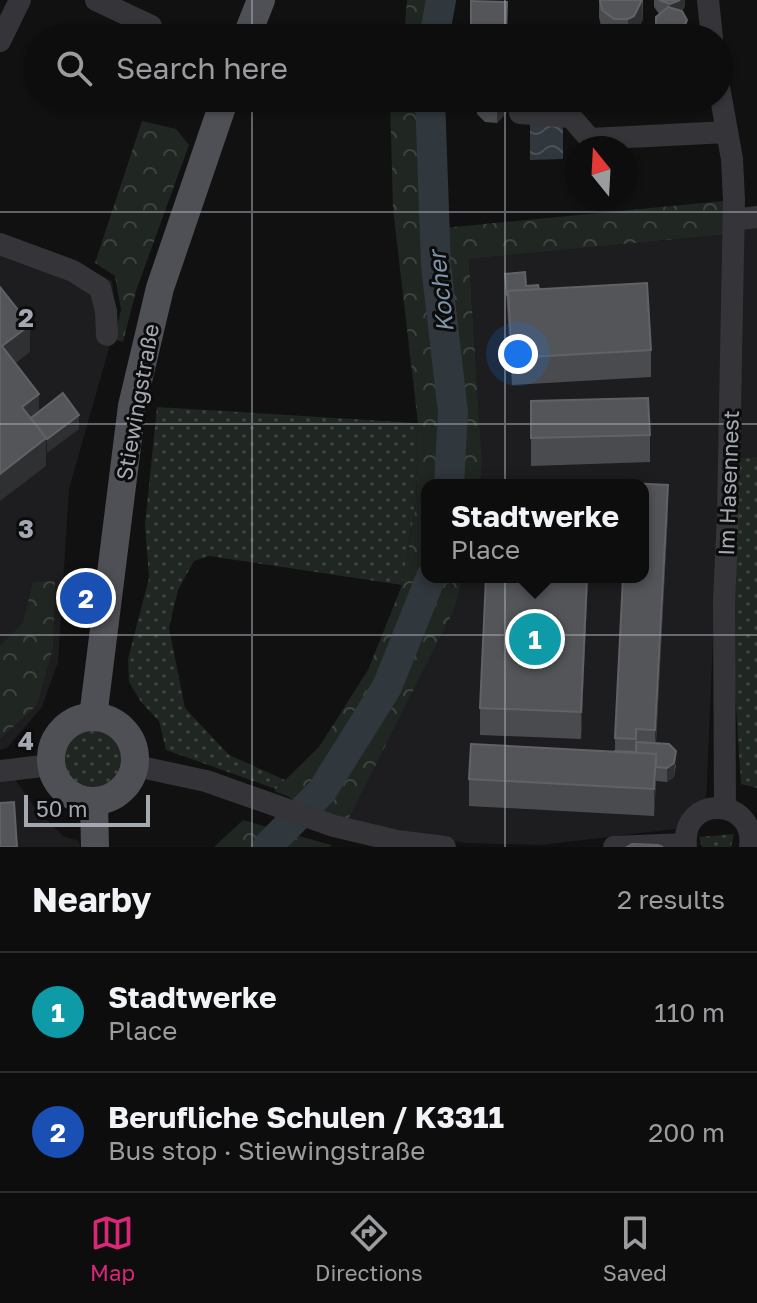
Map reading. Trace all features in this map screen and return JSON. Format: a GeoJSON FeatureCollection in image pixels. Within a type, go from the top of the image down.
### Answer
{"type":"FeatureCollection","features":[{"type":"Feature","properties":{"kind":"main road"},"geometry":{"type":"LineString","coordinates":[[252,24],[261,0]]}},
{"type":"Feature","properties":{"kind":"main road","name":"Stiewingstraße"},"geometry":{"type":"LineString","coordinates":[[93,717],[132,406],[160,288],[220,112]]}},
{"type":"Feature","properties":{"kind":"main road"},"geometry":{"type":"LineString","coordinates":[[93,717],[116,723],[126,731],[136,754],[131,780],[121,792],[94,802],[70,795],[54,777],[51,765],[57,737],[66,726],[79,719],[93,717]]}},
{"type":"Feature","properties":{"kind":"main road"},"geometry":{"type":"LineString","coordinates":[[94,802],[95,847]]}},
{"type":"Feature","properties":{"kind":"street"},"geometry":{"type":"LineString","coordinates":[[0,41],[20,0]]}},
{"type":"Feature","properties":{"kind":"street"},"geometry":{"type":"LineString","coordinates":[[96,0],[147,24]]}},
{"type":"Feature","properties":{"kind":"street"},"geometry":{"type":"LineString","coordinates":[[708,0],[711,24]]}},
{"type":"Feature","properties":{"kind":"street"},"geometry":{"type":"LineString","coordinates":[[520,112],[571,117],[590,139],[727,132]]}},
{"type":"Feature","properties":{"kind":"street","name":"Im Hasennest"},"geometry":{"type":"LineString","coordinates":[[723,112],[732,159],[734,220],[723,615],[725,808]]}},
{"type":"Feature","properties":{"kind":"street"},"geometry":{"type":"LineString","coordinates":[[734,220],[757,217]]}},
{"type":"Feature","properties":{"kind":"street"},"geometry":{"type":"LineString","coordinates":[[0,244],[73,271],[100,288],[106,311],[107,335]]}},
{"type":"Feature","properties":{"kind":"street"},"geometry":{"type":"LineString","coordinates":[[0,771],[51,765]]}},
{"type":"Feature","properties":{"kind":"street"},"geometry":{"type":"LineString","coordinates":[[136,766],[206,781],[334,826],[397,841],[445,847]]}},
{"type":"Feature","properties":{"kind":"street"},"geometry":{"type":"LineString","coordinates":[[614,847],[686,846],[689,824],[696,816],[705,810],[725,808],[744,819],[753,843]]}},
{"type":"Feature","properties":{"kind":"shaded area"},"geometry":{"type":"Polygon","coordinates":[[[757,225],[757,457],[739,458],[744,226],[757,225]]]}},
{"type":"Feature","properties":{"kind":"shaded area"},"geometry":{"type":"Polygon","coordinates":[[[730,234],[706,805],[688,812],[676,829],[541,845],[467,843],[401,833],[348,820],[454,610],[461,583],[649,583],[649,479],[481,479],[469,259],[730,234]]]}},
{"type":"Feature","properties":{"kind":"shaded area"},"geometry":{"type":"Polygon","coordinates":[[[0,237],[66,259],[112,281],[115,310],[109,348],[69,489],[58,662],[42,707],[7,748],[0,750],[0,237]]]}},
{"type":"Feature","properties":{"kind":"shaded area"},"geometry":{"type":"Polygon","coordinates":[[[14,778],[35,808],[63,836],[79,841],[80,847],[0,847],[0,780],[14,778]]]}},
{"type":"Feature","properties":{"kind":"green space"},"geometry":{"type":"Polygon","coordinates":[[[407,0],[450,0],[446,24],[405,24],[407,0]]]}},
{"type":"Feature","properties":{"kind":"green space"},"geometry":{"type":"Polygon","coordinates":[[[390,112],[439,112],[443,228],[734,200],[730,234],[469,259],[481,479],[421,479],[421,583],[461,583],[454,610],[348,820],[274,791],[319,747],[368,670],[402,585],[416,505],[418,423],[393,209],[390,112]]]}},
{"type":"Feature","properties":{"kind":"green space"},"geometry":{"type":"Polygon","coordinates":[[[142,121],[176,129],[189,145],[136,291],[123,342],[114,339],[121,310],[115,276],[95,263],[142,121]]]}},
{"type":"Feature","properties":{"kind":"green space"},"geometry":{"type":"Polygon","coordinates":[[[157,407],[418,423],[416,504],[402,585],[209,556],[194,561],[178,590],[169,628],[185,708],[229,755],[285,780],[276,789],[166,750],[159,721],[141,702],[129,682],[128,659],[149,578],[145,525],[157,407]]]}},
{"type":"Feature","properties":{"kind":"green space"},"geometry":{"type":"Polygon","coordinates":[[[757,457],[757,788],[741,784],[731,632],[739,458],[757,457]]]}},
{"type":"Feature","properties":{"kind":"green space"},"geometry":{"type":"Polygon","coordinates":[[[55,581],[53,647],[37,705],[0,739],[0,646],[23,623],[33,582],[55,581]]]}},
{"type":"Feature","properties":{"kind":"green space"},"geometry":{"type":"Polygon","coordinates":[[[93,725],[111,731],[119,739],[125,757],[119,775],[111,783],[93,789],[75,783],[67,775],[61,757],[67,739],[75,731],[93,725]]]}},
{"type":"Feature","properties":{"kind":"green space"},"geometry":{"type":"Polygon","coordinates":[[[243,820],[331,845],[214,847],[243,820]]]}},
{"type":"Feature","properties":{"kind":"green space"},"geometry":{"type":"Polygon","coordinates":[[[734,834],[731,847],[702,847],[699,837],[734,834]]]}},
{"type":"Feature","properties":{"kind":"water"},"geometry":{"type":"Polygon","coordinates":[[[563,124],[563,159],[530,160],[530,125],[563,124]]]}},
{"type":"Feature","properties":{"kind":"building"},"geometry":{"type":"Polygon","coordinates":[[[600,0],[642,0],[634,16],[614,19],[602,10],[600,0]]]}},
{"type":"Feature","properties":{"kind":"building"},"geometry":{"type":"Polygon","coordinates":[[[659,0],[680,0],[670,4],[659,0]]]}},
{"type":"Feature","properties":{"kind":"building"},"geometry":{"type":"Polygon","coordinates":[[[471,1],[507,2],[506,24],[471,24],[471,1]]]}},
{"type":"Feature","properties":{"kind":"building"},"geometry":{"type":"Polygon","coordinates":[[[668,7],[682,11],[687,20],[685,24],[656,24],[656,17],[668,7]]]}},
{"type":"Feature","properties":{"kind":"building"},"geometry":{"type":"Polygon","coordinates":[[[525,272],[526,286],[538,285],[539,289],[508,291],[507,296],[505,274],[525,272]]]}},
{"type":"Feature","properties":{"kind":"building"},"geometry":{"type":"Polygon","coordinates":[[[647,283],[651,350],[512,358],[508,291],[647,283]]]}},
{"type":"Feature","properties":{"kind":"building"},"geometry":{"type":"Polygon","coordinates":[[[0,287],[30,325],[2,346],[39,394],[22,407],[46,438],[0,474],[0,287]]]}},
{"type":"Feature","properties":{"kind":"building"},"geometry":{"type":"Polygon","coordinates":[[[63,393],[79,415],[47,439],[31,418],[63,393]]]}},
{"type":"Feature","properties":{"kind":"building"},"geometry":{"type":"Polygon","coordinates":[[[648,398],[650,435],[531,438],[531,401],[648,398]]]}},
{"type":"Feature","properties":{"kind":"building"},"geometry":{"type":"Polygon","coordinates":[[[649,484],[668,485],[655,730],[636,729],[636,739],[615,738],[623,583],[649,583],[649,484]]]}},
{"type":"Feature","properties":{"kind":"building"},"geometry":{"type":"Polygon","coordinates":[[[486,583],[587,583],[581,712],[480,708],[486,583]]]}},
{"type":"Feature","properties":{"kind":"building"},"geometry":{"type":"Polygon","coordinates":[[[636,742],[669,744],[676,751],[674,763],[667,768],[656,767],[656,754],[615,752],[636,752],[636,742]]]}},
{"type":"Feature","properties":{"kind":"building"},"geometry":{"type":"Polygon","coordinates":[[[471,744],[656,754],[654,789],[469,779],[471,744]]]}},
{"type":"Feature","properties":{"kind":"building"},"geometry":{"type":"Polygon","coordinates":[[[14,802],[17,847],[0,847],[0,803],[14,802]]]}},
{"type":"Feature","properties":{"kind":"building"},"geometry":{"type":"Polygon","coordinates":[[[632,844],[658,845],[663,847],[627,847],[632,844]]]}},
{"type":"Feature","properties":{"kind":"waterway","name":"Kocher"},"geometry":{"type":"LineString","coordinates":[[437,24],[441,0]]}},
{"type":"Feature","properties":{"kind":"waterway","name":"Kocher"},"geometry":{"type":"LineString","coordinates":[[430,112],[436,266],[453,412],[449,479]]}},
{"type":"Feature","properties":{"kind":"waterway","name":"Kocher"},"geometry":{"type":"LineString","coordinates":[[267,847],[322,791],[387,687],[429,583]]}},
{"type":"Feature","properties":{"kind":"place","name":"Berufliche Schulen / K3311"},"geometry":{"type":"Point","coordinates":[86,598]}},
{"type":"Feature","properties":{"kind":"place","name":"Stadtwerke"},"geometry":{"type":"Point","coordinates":[535,639]}}]}
